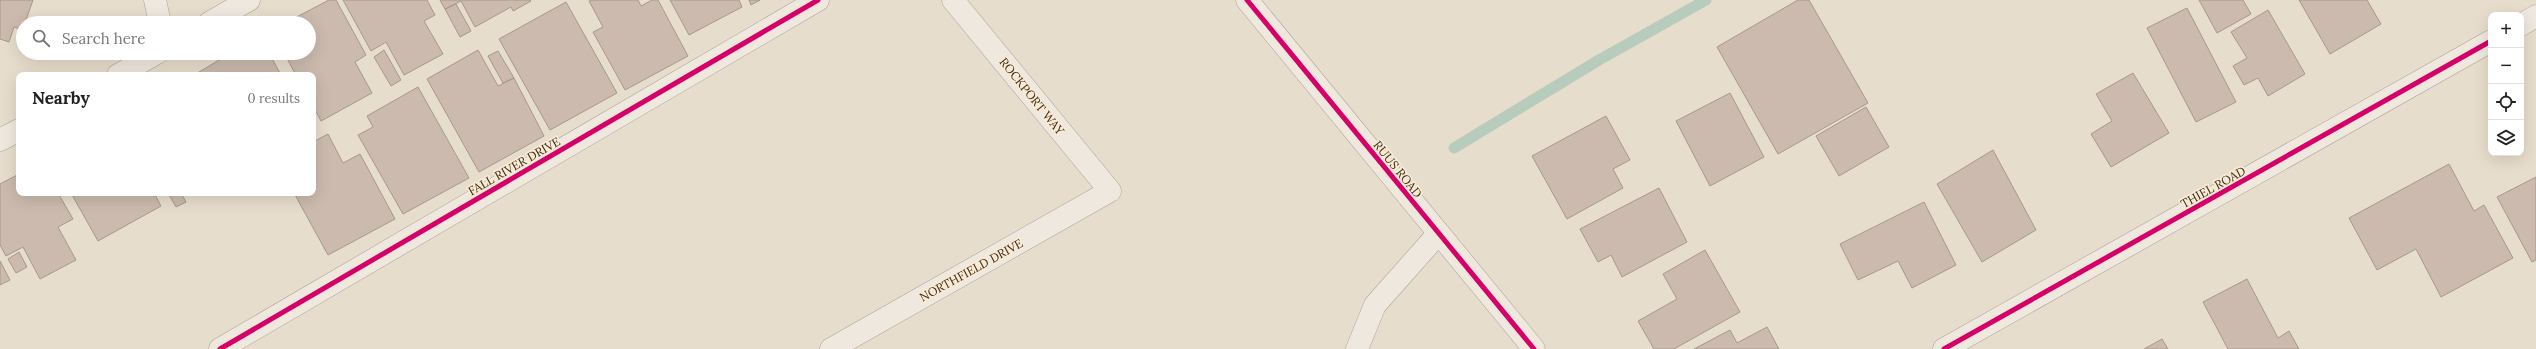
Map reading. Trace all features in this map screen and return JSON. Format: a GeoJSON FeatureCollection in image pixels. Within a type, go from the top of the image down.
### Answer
{"type":"FeatureCollection","features":[{"type":"Feature","properties":{"kind":"street"},"geometry":{"type":"LineString","coordinates":[[155,0],[158,16]]}},
{"type":"Feature","properties":{"kind":"street"},"geometry":{"type":"LineString","coordinates":[[221,16],[249,0]]}},
{"type":"Feature","properties":{"kind":"street","name":"FALL RIVER DRIVE"},"geometry":{"type":"LineString","coordinates":[[220,349],[818,0]]}},
{"type":"Feature","properties":{"kind":"street","name":"ROCKPORT WAY"},"geometry":{"type":"LineString","coordinates":[[953,0],[1110,191]]}},
{"type":"Feature","properties":{"kind":"street","name":"RUUS ROAD"},"geometry":{"type":"LineString","coordinates":[[1248,0],[1438,234],[1534,349]]}},
{"type":"Feature","properties":{"kind":"street"},"geometry":{"type":"LineString","coordinates":[[2524,23],[2536,16]]}},
{"type":"Feature","properties":{"kind":"street","name":"THIEL ROAD"},"geometry":{"type":"LineString","coordinates":[[1944,349],[2488,44]]}},
{"type":"Feature","properties":{"kind":"street"},"geometry":{"type":"LineString","coordinates":[[123,72],[145,60]]}},
{"type":"Feature","properties":{"kind":"street"},"geometry":{"type":"LineString","coordinates":[[0,140],[16,132]]}},
{"type":"Feature","properties":{"kind":"street","name":"NORTHFIELD DRIVE"},"geometry":{"type":"LineString","coordinates":[[831,349],[1110,191]]}},
{"type":"Feature","properties":{"kind":"street"},"geometry":{"type":"LineString","coordinates":[[1357,349],[1375,305],[1438,234]]}},
{"type":"Feature","properties":{"kind":"building"},"geometry":{"type":"Polygon","coordinates":[[[0,0],[33,0],[27,16],[16,16],[16,28],[14,27],[9,42],[0,39],[0,0]]]}},
{"type":"Feature","properties":{"kind":"building"},"geometry":{"type":"Polygon","coordinates":[[[329,0],[336,0],[366,55],[355,62],[372,93],[321,121],[316,112],[316,72],[294,72],[288,60],[316,60],[316,16],[298,16],[329,0]]]}},
{"type":"Feature","properties":{"kind":"building"},"geometry":{"type":"Polygon","coordinates":[[[343,0],[427,0],[435,15],[424,21],[443,54],[404,75],[386,42],[371,51],[343,0]]]}},
{"type":"Feature","properties":{"kind":"building"},"geometry":{"type":"Polygon","coordinates":[[[440,0],[531,1],[513,11],[511,7],[475,27],[461,1],[445,9],[440,0]]]}},
{"type":"Feature","properties":{"kind":"building"},"geometry":{"type":"Polygon","coordinates":[[[638,0],[641,6],[652,0],[658,0],[688,56],[625,90],[593,32],[603,27],[589,1],[638,0]]]}},
{"type":"Feature","properties":{"kind":"building"},"geometry":{"type":"Polygon","coordinates":[[[670,0],[739,0],[742,7],[689,35],[670,0]]]}},
{"type":"Feature","properties":{"kind":"building"},"geometry":{"type":"Polygon","coordinates":[[[749,0],[760,0],[751,5],[749,0]]]}},
{"type":"Feature","properties":{"kind":"building"},"geometry":{"type":"Polygon","coordinates":[[[1798,0],[1809,0],[1868,103],[1778,154],[1717,47],[1798,0]]]}},
{"type":"Feature","properties":{"kind":"building"},"geometry":{"type":"Polygon","coordinates":[[[2199,0],[2243,0],[2251,14],[2217,33],[2199,0]]]}},
{"type":"Feature","properties":{"kind":"building"},"geometry":{"type":"Polygon","coordinates":[[[2299,0],[2367,0],[2381,24],[2330,54],[2299,0]]]}},
{"type":"Feature","properties":{"kind":"building"},"geometry":{"type":"Polygon","coordinates":[[[566,2],[617,93],[550,130],[499,39],[566,2]]]}},
{"type":"Feature","properties":{"kind":"building"},"geometry":{"type":"Polygon","coordinates":[[[456,4],[471,31],[460,37],[445,9],[456,4]]]}},
{"type":"Feature","properties":{"kind":"building"},"geometry":{"type":"Polygon","coordinates":[[[2187,8],[2236,102],[2196,122],[2147,28],[2187,8]]]}},
{"type":"Feature","properties":{"kind":"building"},"geometry":{"type":"Polygon","coordinates":[[[2268,10],[2305,74],[2268,96],[2258,78],[2244,85],[2233,66],[2247,58],[2231,32],[2268,10]]]}},
{"type":"Feature","properties":{"kind":"building"},"geometry":{"type":"Polygon","coordinates":[[[384,50],[401,80],[391,86],[374,57],[384,50]]]}},
{"type":"Feature","properties":{"kind":"building"},"geometry":{"type":"Polygon","coordinates":[[[478,50],[498,86],[514,78],[544,136],[479,172],[427,79],[478,50]]]}},
{"type":"Feature","properties":{"kind":"building"},"geometry":{"type":"Polygon","coordinates":[[[498,51],[514,78],[503,83],[488,56],[498,51]]]}},
{"type":"Feature","properties":{"kind":"building"},"geometry":{"type":"Polygon","coordinates":[[[219,60],[273,60],[279,72],[199,72],[219,60]]]}},
{"type":"Feature","properties":{"kind":"building"},"geometry":{"type":"Polygon","coordinates":[[[2133,73],[2169,133],[2111,167],[2091,134],[2112,121],[2096,94],[2133,73]]]}},
{"type":"Feature","properties":{"kind":"building"},"geometry":{"type":"Polygon","coordinates":[[[418,87],[469,178],[403,214],[358,135],[373,127],[367,116],[418,87]]]}},
{"type":"Feature","properties":{"kind":"building"},"geometry":{"type":"Polygon","coordinates":[[[1730,93],[1764,157],[1710,186],[1676,121],[1730,93]]]}},
{"type":"Feature","properties":{"kind":"building"},"geometry":{"type":"Polygon","coordinates":[[[1866,107],[1889,147],[1839,176],[1816,136],[1866,107]]]}},
{"type":"Feature","properties":{"kind":"building"},"geometry":{"type":"Polygon","coordinates":[[[1606,116],[1630,160],[1613,169],[1623,188],[1567,219],[1532,156],[1606,116]]]}},
{"type":"Feature","properties":{"kind":"building"},"geometry":{"type":"Polygon","coordinates":[[[328,134],[343,163],[360,154],[395,219],[328,255],[296,196],[316,196],[316,140],[328,134]]]}},
{"type":"Feature","properties":{"kind":"building"},"geometry":{"type":"Polygon","coordinates":[[[1993,150],[2036,230],[1982,262],[1937,184],[1993,150]]]}},
{"type":"Feature","properties":{"kind":"building"},"geometry":{"type":"Polygon","coordinates":[[[2449,164],[2474,211],[2484,205],[2513,258],[2441,297],[2416,249],[2377,270],[2349,218],[2449,164]]]}},
{"type":"Feature","properties":{"kind":"building"},"geometry":{"type":"Polygon","coordinates":[[[16,176],[16,196],[60,196],[73,219],[58,227],[76,260],[40,279],[23,247],[6,256],[0,245],[0,184],[16,176]]]}},
{"type":"Feature","properties":{"kind":"building"},"geometry":{"type":"Polygon","coordinates":[[[2536,177],[2536,260],[2532,262],[2497,197],[2536,177]]]}},
{"type":"Feature","properties":{"kind":"building"},"geometry":{"type":"Polygon","coordinates":[[[1659,188],[1687,242],[1622,277],[1611,255],[1598,262],[1580,229],[1659,188]]]}},
{"type":"Feature","properties":{"kind":"building"},"geometry":{"type":"Polygon","coordinates":[[[73,196],[156,196],[161,206],[98,241],[73,196]]]}},
{"type":"Feature","properties":{"kind":"building"},"geometry":{"type":"Polygon","coordinates":[[[170,196],[183,196],[186,202],[176,207],[170,196]]]}},
{"type":"Feature","properties":{"kind":"building"},"geometry":{"type":"Polygon","coordinates":[[[1924,202],[1956,265],[1912,288],[1898,261],[1858,280],[1840,244],[1924,202]]]}},
{"type":"Feature","properties":{"kind":"building"},"geometry":{"type":"Polygon","coordinates":[[[1705,250],[1740,312],[1674,349],[1654,349],[1638,321],[1677,299],[1663,274],[1705,250]]]}},
{"type":"Feature","properties":{"kind":"building"},"geometry":{"type":"Polygon","coordinates":[[[19,252],[27,267],[16,273],[8,259],[19,252]]]}},
{"type":"Feature","properties":{"kind":"building"},"geometry":{"type":"Polygon","coordinates":[[[0,261],[10,280],[0,285],[0,261]]]}},
{"type":"Feature","properties":{"kind":"building"},"geometry":{"type":"Polygon","coordinates":[[[2247,279],[2278,338],[2289,331],[2299,349],[2228,349],[2203,302],[2247,279]]]}},
{"type":"Feature","properties":{"kind":"building"},"geometry":{"type":"Polygon","coordinates":[[[1767,327],[1779,349],[1694,349],[1730,330],[1737,343],[1767,327]]]}},
{"type":"Feature","properties":{"kind":"building"},"geometry":{"type":"Polygon","coordinates":[[[2162,339],[2168,349],[2144,349],[2162,339]]]}},
{"type":"Feature","properties":{"kind":"waterway"},"geometry":{"type":"LineString","coordinates":[[1454,148],[1599,60],[1706,0]]}},
{"type":"Feature","properties":{"kind":"cycle path"},"geometry":{"type":"LineString","coordinates":[[220,349],[818,0]]}},
{"type":"Feature","properties":{"kind":"cycle path"},"geometry":{"type":"LineString","coordinates":[[1247,0],[1534,349]]}},
{"type":"Feature","properties":{"kind":"cycle path"},"geometry":{"type":"LineString","coordinates":[[1944,349],[2488,43]]}}]}
